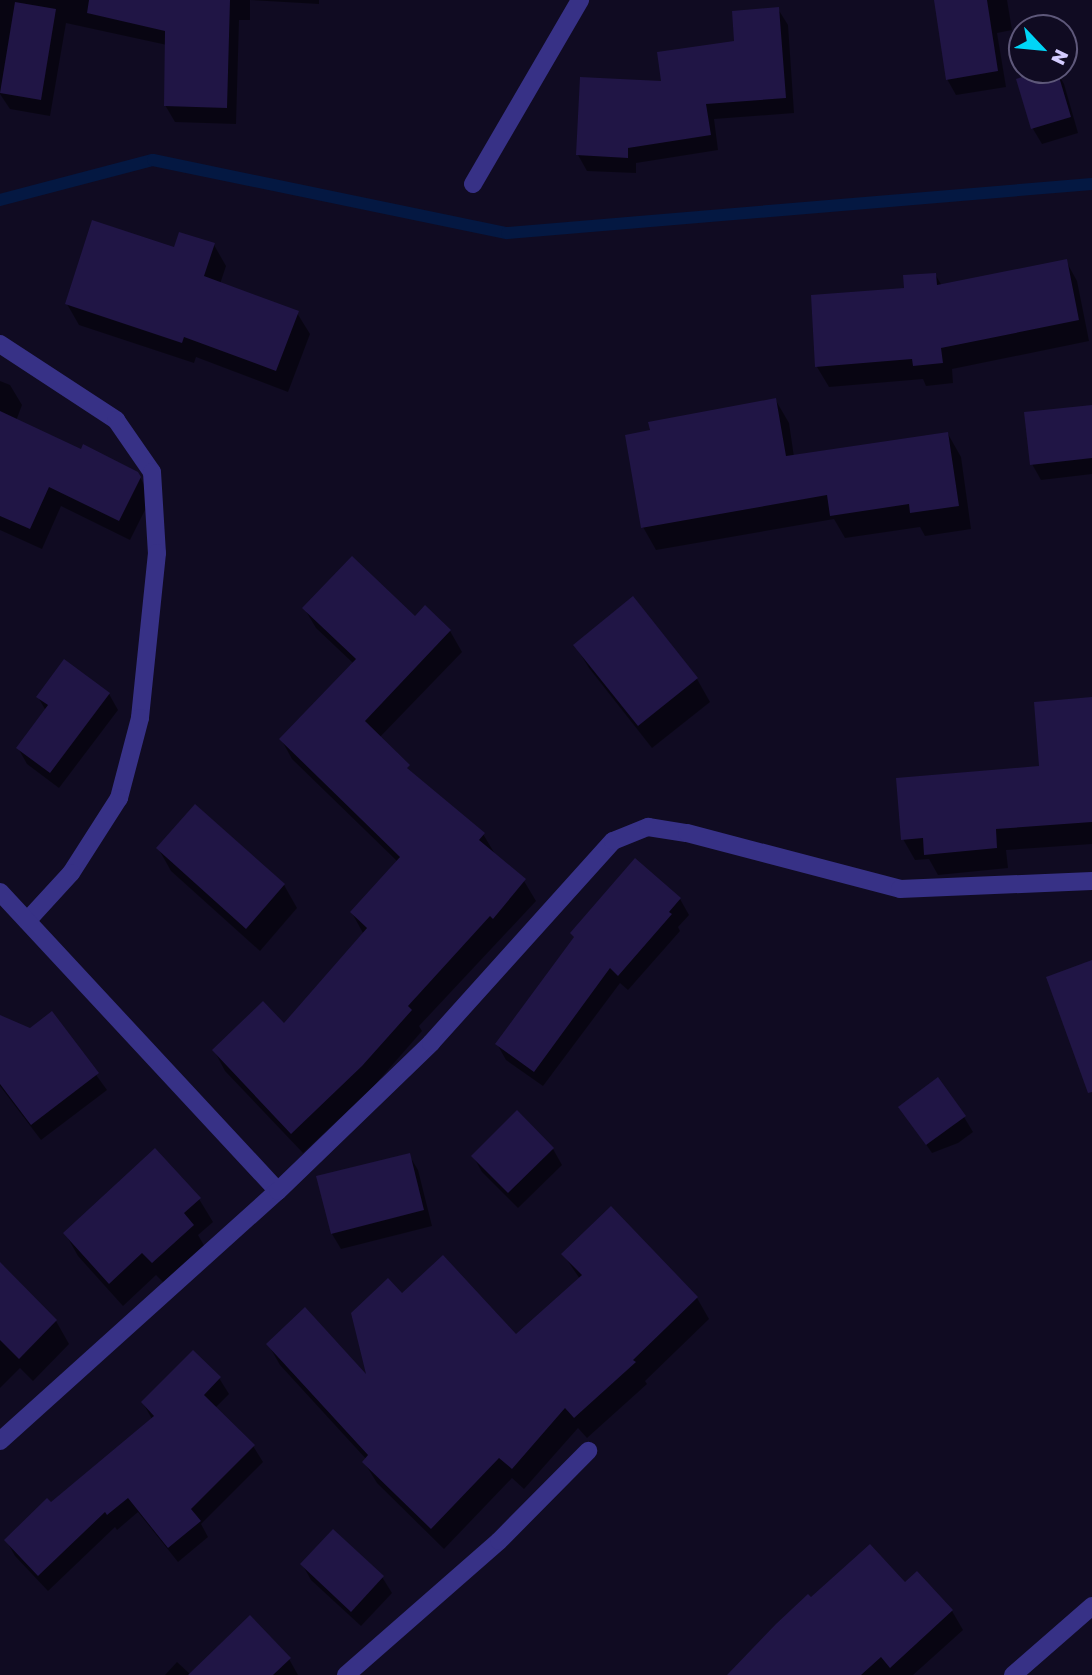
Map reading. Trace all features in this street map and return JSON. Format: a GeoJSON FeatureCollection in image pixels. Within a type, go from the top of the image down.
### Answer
{"type":"FeatureCollection","features":[{"type":"Feature","properties":{"kind":"street"},"geometry":{"type":"LineString","coordinates":[[473,184],[580,0]]}},
{"type":"Feature","properties":{"kind":"street"},"geometry":{"type":"LineString","coordinates":[[0,344],[116,420],[152,472],[157,554],[140,718],[119,799],[71,873],[27,921]]}},
{"type":"Feature","properties":{"kind":"street"},"geometry":{"type":"LineString","coordinates":[[0,1441],[278,1191],[431,1043],[613,841],[648,827],[687,833],[900,888],[1092,881]]}},
{"type":"Feature","properties":{"kind":"street"},"geometry":{"type":"LineString","coordinates":[[0,892],[278,1191]]}},
{"type":"Feature","properties":{"kind":"street"},"geometry":{"type":"LineString","coordinates":[[346,1675],[499,1541],[588,1451]]}},
{"type":"Feature","properties":{"kind":"street"},"geometry":{"type":"LineString","coordinates":[[1013,1675],[1092,1606]]}},
{"type":"Feature","properties":{"kind":"building"},"geometry":{"type":"Polygon","coordinates":[[[89,0],[230,0],[227,108],[164,106],[165,31],[87,13],[89,0]]]}},
{"type":"Feature","properties":{"kind":"building"},"geometry":{"type":"Polygon","coordinates":[[[934,0],[987,0],[998,71],[946,80],[934,0]]]}},
{"type":"Feature","properties":{"kind":"building"},"geometry":{"type":"Polygon","coordinates":[[[15,2],[56,9],[41,100],[0,93],[15,2]]]}},
{"type":"Feature","properties":{"kind":"building"},"geometry":{"type":"Polygon","coordinates":[[[779,7],[786,98],[706,104],[711,135],[628,148],[628,158],[576,155],[580,77],[661,81],[657,52],[734,41],[732,11],[779,7]]]}},
{"type":"Feature","properties":{"kind":"building"},"geometry":{"type":"Polygon","coordinates":[[[1018,84],[1061,84],[1071,117],[1031,129],[1018,84]]]}},
{"type":"Feature","properties":{"kind":"building"},"geometry":{"type":"Polygon","coordinates":[[[92,220],[174,247],[179,232],[215,243],[204,276],[299,311],[276,371],[184,337],[182,343],[65,304],[92,220]]]}},
{"type":"Feature","properties":{"kind":"building"},"geometry":{"type":"Polygon","coordinates":[[[1067,259],[1079,320],[941,348],[943,363],[913,366],[912,359],[815,367],[811,295],[904,288],[903,275],[936,273],[937,285],[1067,259]]]}},
{"type":"Feature","properties":{"kind":"building"},"geometry":{"type":"Polygon","coordinates":[[[776,398],[786,456],[948,432],[959,506],[910,513],[909,504],[830,516],[827,495],[641,528],[625,435],[650,430],[648,422],[776,398]]]}},
{"type":"Feature","properties":{"kind":"building"},"geometry":{"type":"Polygon","coordinates":[[[1092,405],[1092,458],[1030,465],[1024,412],[1092,405]]]}},
{"type":"Feature","properties":{"kind":"building"},"geometry":{"type":"Polygon","coordinates":[[[0,411],[81,449],[83,444],[138,472],[141,477],[119,521],[49,487],[30,529],[0,516],[0,411]]]}},
{"type":"Feature","properties":{"kind":"building"},"geometry":{"type":"Polygon","coordinates":[[[352,556],[415,616],[425,605],[451,630],[365,721],[410,765],[407,768],[485,833],[479,840],[526,879],[493,919],[490,916],[408,1006],[412,1010],[362,1066],[291,1134],[212,1050],[263,1001],[284,1023],[367,928],[350,912],[400,857],[279,739],[356,659],[302,608],[352,556]]]}},
{"type":"Feature","properties":{"kind":"building"},"geometry":{"type":"Polygon","coordinates":[[[633,596],[698,678],[638,726],[573,645],[633,596]]]}},
{"type":"Feature","properties":{"kind":"building"},"geometry":{"type":"Polygon","coordinates":[[[64,659],[110,693],[50,773],[16,748],[48,705],[36,697],[64,659]]]}},
{"type":"Feature","properties":{"kind":"building"},"geometry":{"type":"Polygon","coordinates":[[[1092,697],[1092,822],[996,829],[997,848],[924,855],[923,838],[901,840],[896,778],[1039,766],[1034,702],[1092,697]]]}},
{"type":"Feature","properties":{"kind":"building"},"geometry":{"type":"Polygon","coordinates":[[[195,804],[285,884],[246,929],[156,848],[195,804]]]}},
{"type":"Feature","properties":{"kind":"building"},"geometry":{"type":"Polygon","coordinates":[[[635,858],[681,898],[669,912],[672,914],[618,976],[610,968],[534,1072],[495,1044],[574,937],[570,933],[635,858]]]}},
{"type":"Feature","properties":{"kind":"building"},"geometry":{"type":"Polygon","coordinates":[[[1092,960],[1092,1092],[1088,1093],[1046,977],[1092,960]]]}},
{"type":"Feature","properties":{"kind":"building"},"geometry":{"type":"Polygon","coordinates":[[[52,1011],[99,1073],[31,1125],[0,1084],[0,1015],[30,1028],[52,1011]]]}},
{"type":"Feature","properties":{"kind":"building"},"geometry":{"type":"Polygon","coordinates":[[[938,1077],[966,1116],[926,1145],[898,1107],[938,1077]]]}},
{"type":"Feature","properties":{"kind":"building"},"geometry":{"type":"Polygon","coordinates":[[[517,1110],[554,1148],[508,1193],[471,1156],[517,1110]]]}},
{"type":"Feature","properties":{"kind":"building"},"geometry":{"type":"Polygon","coordinates":[[[155,1148],[201,1198],[184,1213],[194,1225],[152,1263],[142,1253],[109,1284],[63,1233],[155,1148]]]}},
{"type":"Feature","properties":{"kind":"building"},"geometry":{"type":"Polygon","coordinates":[[[410,1153],[424,1210],[331,1234],[316,1176],[410,1153]]]}},
{"type":"Feature","properties":{"kind":"building"},"geometry":{"type":"Polygon","coordinates":[[[611,1206],[698,1297],[633,1360],[636,1362],[574,1418],[565,1408],[512,1469],[499,1458],[431,1529],[362,1462],[368,1455],[266,1344],[305,1307],[366,1374],[351,1313],[388,1278],[402,1293],[443,1255],[516,1334],[582,1275],[561,1254],[611,1206]]]}},
{"type":"Feature","properties":{"kind":"building"},"geometry":{"type":"Polygon","coordinates":[[[0,1262],[57,1320],[19,1359],[0,1340],[0,1262]]]}},
{"type":"Feature","properties":{"kind":"building"},"geometry":{"type":"Polygon","coordinates":[[[193,1350],[221,1377],[204,1395],[255,1445],[191,1509],[201,1521],[168,1548],[128,1498],[107,1515],[105,1512],[38,1576],[4,1540],[47,1498],[51,1502],[154,1416],[141,1402],[193,1350]]]}},
{"type":"Feature","properties":{"kind":"building"},"geometry":{"type":"Polygon","coordinates":[[[333,1529],[384,1576],[351,1612],[300,1564],[333,1529]]]}},
{"type":"Feature","properties":{"kind":"building"},"geometry":{"type":"Polygon","coordinates":[[[870,1544],[905,1582],[917,1571],[953,1610],[890,1668],[881,1657],[861,1675],[727,1675],[808,1594],[811,1597],[870,1544]]]}},
{"type":"Feature","properties":{"kind":"building"},"geometry":{"type":"Polygon","coordinates":[[[250,1615],[291,1658],[273,1675],[188,1675],[250,1615]]]}},
{"type":"Feature","properties":{"kind":"waterway"},"geometry":{"type":"LineString","coordinates":[[0,200],[153,160],[507,233],[1092,184]]}}]}
